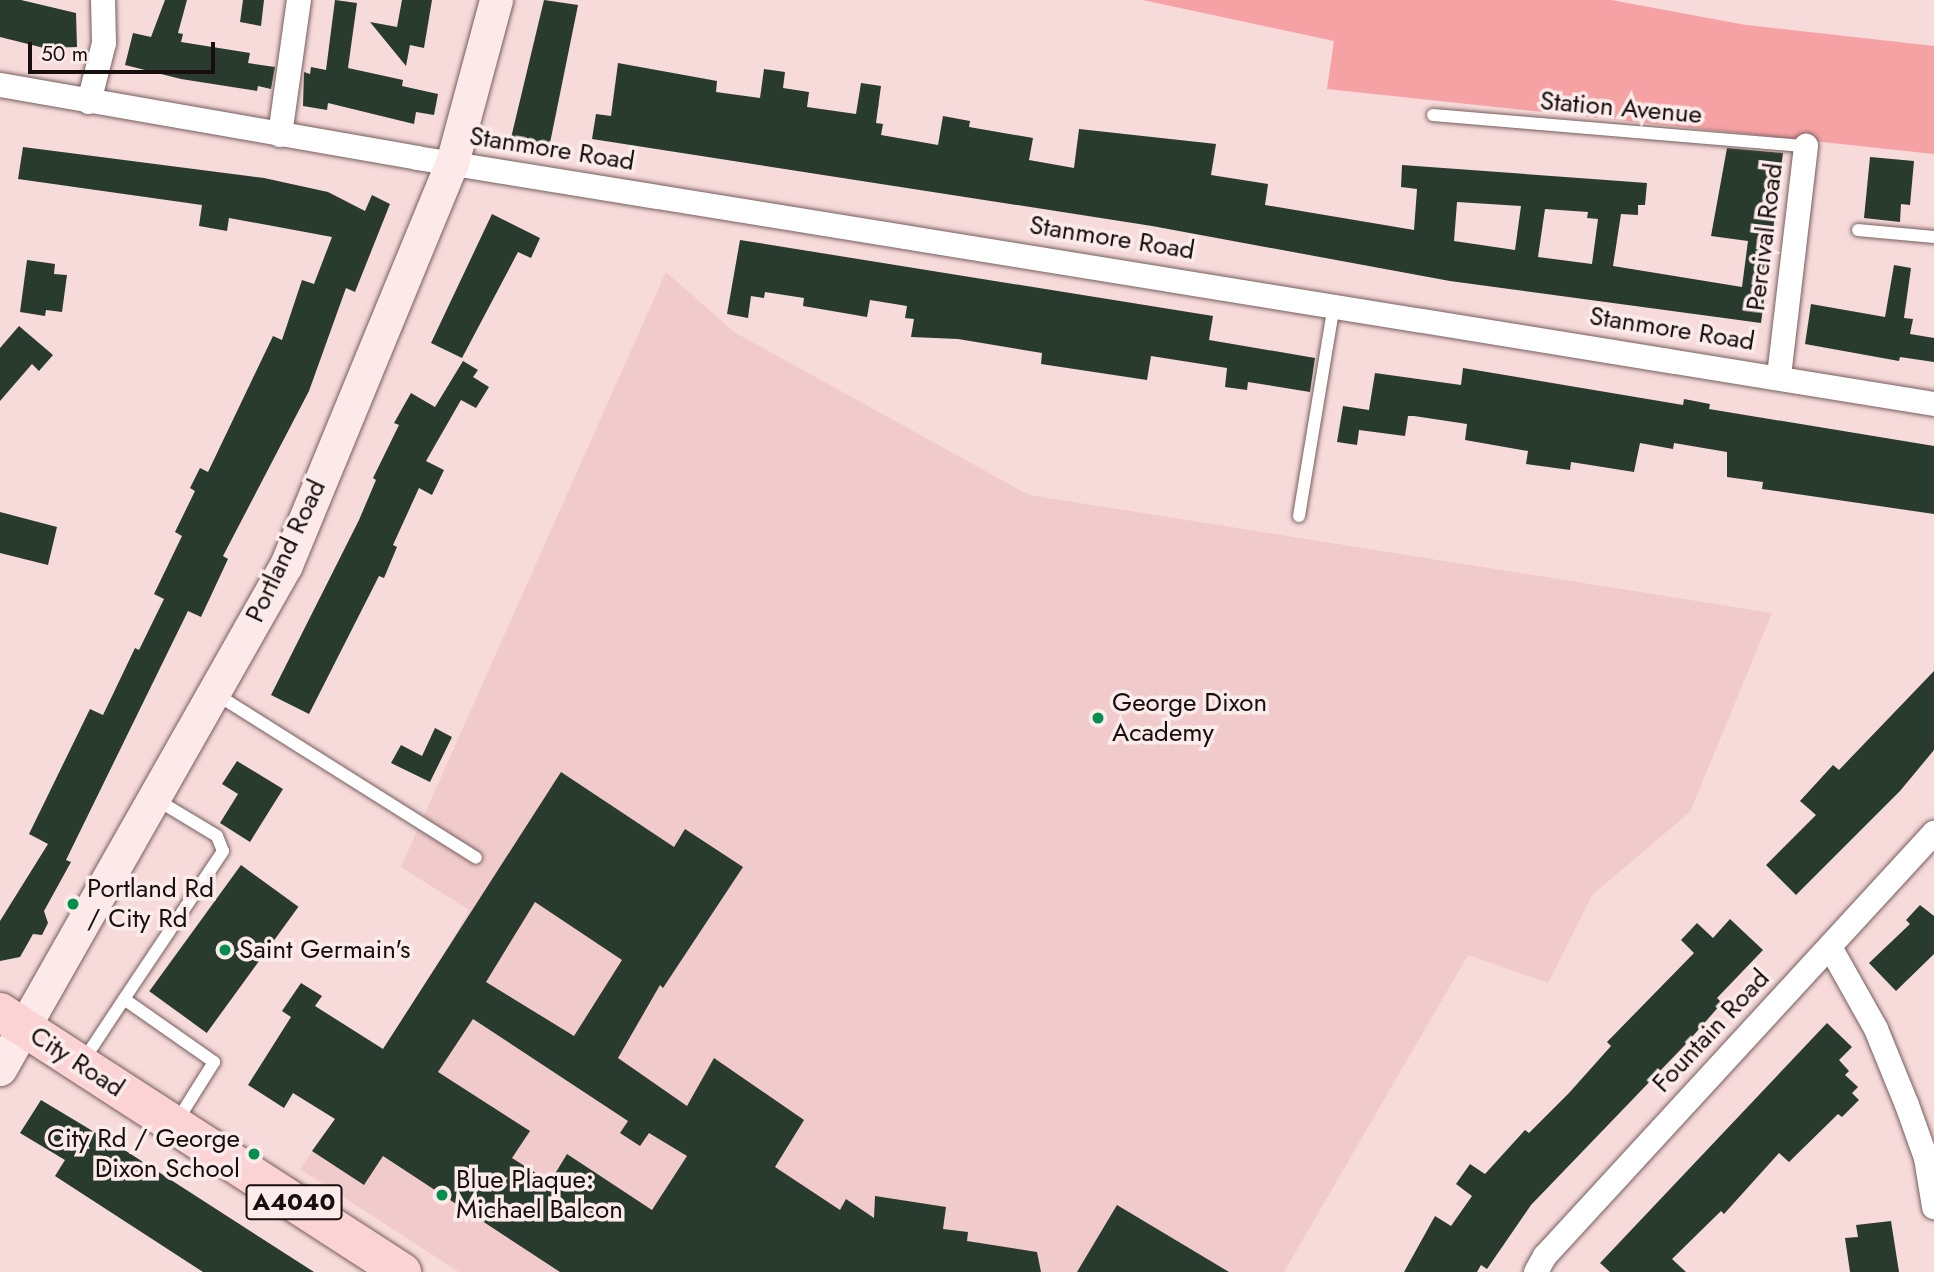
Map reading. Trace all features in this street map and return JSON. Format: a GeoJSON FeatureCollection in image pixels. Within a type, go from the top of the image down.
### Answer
{"type":"FeatureCollection","features":[{"type":"Feature","properties":{"kind":"main road","name":"Portland Road"},"geometry":{"type":"LineString","coordinates":[[0,1069],[12,1020],[154,798],[286,565],[452,163],[496,0]]}},
{"type":"Feature","properties":{"kind":"main road","name":"City Road"},"geometry":{"type":"LineString","coordinates":[[12,1020],[402,1272]]}},
{"type":"Feature","properties":{"kind":"street"},"geometry":{"type":"LineString","coordinates":[[89,102],[104,43],[103,0]]}},
{"type":"Feature","properties":{"kind":"street"},"geometry":{"type":"LineString","coordinates":[[280,135],[299,0]]}},
{"type":"Feature","properties":{"kind":"street","name":"Stanmore Road"},"geometry":{"type":"LineString","coordinates":[[0,85],[280,135],[1779,376],[1934,404]]}},
{"type":"Feature","properties":{"kind":"street","name":"Percival Road"},"geometry":{"type":"LineString","coordinates":[[1779,376],[1806,146]]}},
{"type":"Feature","properties":{"kind":"street","name":"Fountain Road"},"geometry":{"type":"LineString","coordinates":[[1536,1272],[1545,1256],[1934,833]]}},
{"type":"Feature","properties":{"kind":"street"},"geometry":{"type":"LineString","coordinates":[[1830,947],[1876,1029],[1902,1092],[1926,1158],[1934,1207]]}},
{"type":"Feature","properties":{"kind":"lane","name":"Station Avenue"},"geometry":{"type":"LineString","coordinates":[[1433,115],[1806,146]]}},
{"type":"Feature","properties":{"kind":"lane"},"geometry":{"type":"LineString","coordinates":[[1858,230],[1934,237]]}},
{"type":"Feature","properties":{"kind":"lane"},"geometry":{"type":"LineString","coordinates":[[1299,516],[1334,304]]}},
{"type":"Feature","properties":{"kind":"lane"},"geometry":{"type":"LineString","coordinates":[[214,693],[476,858]]}},
{"type":"Feature","properties":{"kind":"lane"},"geometry":{"type":"LineString","coordinates":[[80,1065],[223,851],[217,836],[154,798]]}},
{"type":"Feature","properties":{"kind":"lane"},"geometry":{"type":"LineString","coordinates":[[124,999],[214,1062],[175,1124]]}},
{"type":"Feature","properties":{"kind":"shaded area"},"geometry":{"type":"Polygon","coordinates":[[[1143,0],[1611,0],[1746,25],[1934,46],[1934,154],[1327,89],[1334,41],[1143,0]]]}},
{"type":"Feature","properties":{"kind":"shaded area","name":"George Dixon Academy"},"geometry":{"type":"Polygon","coordinates":[[[666,272],[734,332],[1029,495],[1772,613],[1690,812],[1592,895],[1548,983],[1468,955],[1284,1272],[459,1272],[300,1169],[426,987],[469,910],[401,867],[666,272]]]}},
{"type":"Feature","properties":{"kind":"building"},"geometry":{"type":"Polygon","coordinates":[[[0,0],[21,0],[76,13],[77,47],[44,48],[0,37],[0,0]]]}},
{"type":"Feature","properties":{"kind":"building"},"geometry":{"type":"Polygon","coordinates":[[[165,0],[187,0],[178,33],[183,34],[181,42],[250,53],[248,63],[275,67],[271,89],[258,86],[257,91],[181,79],[125,65],[133,33],[151,37],[165,0]]]}},
{"type":"Feature","properties":{"kind":"building"},"geometry":{"type":"Polygon","coordinates":[[[243,0],[264,0],[261,26],[240,22],[243,0]]]}},
{"type":"Feature","properties":{"kind":"building"},"geometry":{"type":"Polygon","coordinates":[[[335,0],[357,3],[348,68],[403,80],[402,86],[438,94],[434,115],[416,112],[414,124],[328,103],[327,110],[303,106],[304,72],[310,74],[311,67],[326,70],[335,0]]]}},
{"type":"Feature","properties":{"kind":"building"},"geometry":{"type":"Polygon","coordinates":[[[402,0],[432,0],[424,48],[410,45],[406,66],[370,22],[397,27],[402,0]]]}},
{"type":"Feature","properties":{"kind":"building"},"geometry":{"type":"Polygon","coordinates":[[[544,0],[578,5],[549,148],[511,138],[544,0]]]}},
{"type":"Feature","properties":{"kind":"building"},"geometry":{"type":"Polygon","coordinates":[[[618,63],[717,81],[716,92],[760,98],[764,69],[785,72],[783,88],[809,92],[807,107],[856,114],[861,83],[881,86],[876,123],[883,124],[881,135],[938,145],[943,116],[970,121],[969,127],[1033,138],[1029,160],[1074,168],[1079,129],[1216,144],[1211,175],[1268,184],[1265,205],[1414,230],[1417,189],[1401,187],[1402,165],[1647,183],[1645,205],[1638,205],[1638,215],[1621,214],[1613,266],[1742,287],[1748,241],[1711,236],[1727,148],[1783,153],[1761,323],[1450,281],[1152,226],[592,139],[596,114],[611,116],[618,63]],[[1457,202],[1454,241],[1515,250],[1521,206],[1457,202]],[[1545,209],[1538,257],[1592,264],[1598,219],[1587,218],[1588,212],[1545,209]]]}},
{"type":"Feature","properties":{"kind":"building"},"geometry":{"type":"Polygon","coordinates":[[[23,147],[264,178],[328,192],[365,211],[372,195],[390,204],[355,292],[346,288],[309,391],[223,556],[228,559],[201,617],[188,611],[66,860],[71,862],[44,911],[48,923],[42,935],[33,934],[20,957],[0,961],[0,921],[48,844],[29,834],[90,709],[103,715],[135,648],[139,650],[164,599],[154,594],[182,536],[175,532],[195,491],[190,488],[200,468],[208,472],[273,336],[282,340],[302,280],[314,284],[332,237],[229,218],[227,231],[199,226],[202,205],[18,179],[23,147]]]}},
{"type":"Feature","properties":{"kind":"building"},"geometry":{"type":"Polygon","coordinates":[[[1870,157],[1914,161],[1910,205],[1901,204],[1900,222],[1864,218],[1870,157]]]}},
{"type":"Feature","properties":{"kind":"building"},"geometry":{"type":"Polygon","coordinates":[[[492,214],[540,238],[531,258],[518,252],[462,358],[431,343],[492,214]]]}},
{"type":"Feature","properties":{"kind":"building"},"geometry":{"type":"Polygon","coordinates":[[[740,240],[1213,316],[1209,340],[1315,358],[1310,392],[1248,382],[1247,390],[1225,387],[1227,368],[1151,356],[1147,380],[1041,364],[1042,353],[958,339],[911,337],[914,319],[905,318],[907,306],[870,300],[867,317],[803,306],[804,298],[765,292],[764,298],[751,296],[748,318],[727,314],[740,240]]]}},
{"type":"Feature","properties":{"kind":"building"},"geometry":{"type":"Polygon","coordinates":[[[27,260],[55,264],[54,274],[67,275],[62,312],[46,310],[45,316],[20,312],[27,260]]]}},
{"type":"Feature","properties":{"kind":"building"},"geometry":{"type":"Polygon","coordinates":[[[1894,265],[1911,268],[1904,318],[1913,319],[1910,334],[1934,338],[1934,362],[1900,357],[1899,361],[1805,344],[1811,304],[1885,317],[1894,265]]]}},
{"type":"Feature","properties":{"kind":"building"},"geometry":{"type":"Polygon","coordinates":[[[19,326],[53,355],[39,371],[32,364],[0,401],[0,348],[19,326]]]}},
{"type":"Feature","properties":{"kind":"building"},"geometry":{"type":"Polygon","coordinates":[[[463,361],[478,370],[473,377],[489,387],[476,408],[461,400],[426,461],[444,470],[432,495],[419,488],[393,545],[397,547],[384,578],[379,576],[309,714],[271,695],[359,520],[376,480],[373,478],[399,425],[394,423],[411,393],[435,407],[463,361]]]}},
{"type":"Feature","properties":{"kind":"building"},"geometry":{"type":"Polygon","coordinates":[[[1463,368],[1683,405],[1684,399],[1710,404],[1709,409],[1934,446],[1934,514],[1762,489],[1763,482],[1727,477],[1727,452],[1674,443],[1673,449],[1640,443],[1634,472],[1571,462],[1570,470],[1526,464],[1528,451],[1465,440],[1467,424],[1414,416],[1408,416],[1405,436],[1359,430],[1357,445],[1337,442],[1343,406],[1369,410],[1375,373],[1461,385],[1463,368]]]}},
{"type":"Feature","properties":{"kind":"building"},"geometry":{"type":"Polygon","coordinates":[[[0,512],[57,527],[48,565],[0,553],[0,512]]]}},
{"type":"Feature","properties":{"kind":"building"},"geometry":{"type":"Polygon","coordinates":[[[1934,671],[1934,750],[1900,791],[1796,895],[1766,865],[1816,815],[1800,801],[1833,765],[1839,770],[1934,671]]]}},
{"type":"Feature","properties":{"kind":"building"},"geometry":{"type":"Polygon","coordinates":[[[435,728],[452,737],[430,782],[391,763],[401,745],[422,756],[435,728]]]}},
{"type":"Feature","properties":{"kind":"building"},"geometry":{"type":"Polygon","coordinates":[[[237,761],[283,789],[250,842],[220,823],[238,794],[222,784],[237,761]]]}},
{"type":"Feature","properties":{"kind":"building"},"geometry":{"type":"Polygon","coordinates":[[[561,772],[674,847],[685,829],[743,867],[663,988],[660,985],[618,1058],[687,1106],[714,1058],[804,1120],[775,1167],[840,1210],[846,1199],[874,1218],[875,1196],[946,1207],[943,1229],[968,1232],[967,1241],[1037,1252],[1041,1272],[560,1272],[383,1156],[364,1185],[312,1151],[335,1119],[293,1093],[284,1108],[248,1085],[291,1017],[282,1011],[301,983],[322,996],[315,1006],[383,1049],[561,772]],[[535,902],[486,982],[574,1036],[622,960],[535,902]],[[473,1019],[438,1072],[530,1131],[512,1158],[550,1182],[567,1154],[652,1210],[687,1156],[649,1133],[640,1146],[620,1133],[628,1121],[473,1019]]]}},
{"type":"Feature","properties":{"kind":"building","name":"Saint Germain's"},"geometry":{"type":"Polygon","coordinates":[[[241,865],[298,907],[207,1033],[149,991],[241,865]]]}},
{"type":"Feature","properties":{"kind":"building"},"geometry":{"type":"Polygon","coordinates":[[[1920,905],[1934,916],[1934,954],[1896,991],[1869,963],[1910,924],[1906,920],[1920,905]]]}},
{"type":"Feature","properties":{"kind":"building"},"geometry":{"type":"Polygon","coordinates":[[[1730,919],[1763,950],[1717,998],[1722,1003],[1684,1046],[1531,1205],[1487,1269],[1481,1265],[1477,1272],[1404,1272],[1435,1216],[1451,1226],[1472,1196],[1456,1184],[1470,1164],[1485,1174],[1525,1130],[1529,1133],[1569,1093],[1611,1046],[1607,1042],[1694,953],[1681,940],[1697,923],[1713,938],[1730,919]]]}},
{"type":"Feature","properties":{"kind":"building"},"geometry":{"type":"Polygon","coordinates":[[[1827,1023],[1852,1047],[1839,1060],[1849,1071],[1845,1075],[1858,1087],[1852,1093],[1859,1100],[1842,1117],[1838,1114],[1789,1162],[1779,1153],[1724,1214],[1721,1211],[1672,1259],[1686,1272],[1610,1272],[1600,1263],[1827,1023]]]}},
{"type":"Feature","properties":{"kind":"building"},"geometry":{"type":"Polygon","coordinates":[[[41,1100],[126,1151],[314,1272],[203,1272],[55,1176],[65,1160],[20,1133],[41,1100]]]}},
{"type":"Feature","properties":{"kind":"building"},"geometry":{"type":"Polygon","coordinates":[[[1117,1205],[1229,1272],[1077,1272],[1117,1205]]]}},
{"type":"Feature","properties":{"kind":"building"},"geometry":{"type":"Polygon","coordinates":[[[1891,1221],[1899,1272],[1850,1272],[1845,1238],[1858,1237],[1856,1225],[1891,1221]]]}},
{"type":"Feature","properties":{"kind":"place","name":"George Dixon Academy"},"geometry":{"type":"Point","coordinates":[1098,718]}},
{"type":"Feature","properties":{"kind":"place","name":"Portland Rd / City Rd"},"geometry":{"type":"Point","coordinates":[73,904]}},
{"type":"Feature","properties":{"kind":"place","name":"Saint Germain's"},"geometry":{"type":"Point","coordinates":[225,950]}},
{"type":"Feature","properties":{"kind":"place","name":"City Rd / George Dixon School"},"geometry":{"type":"Point","coordinates":[254,1154]}},
{"type":"Feature","properties":{"kind":"place","name":"Blue Plaque: Michael Balcon"},"geometry":{"type":"Point","coordinates":[442,1195]}}]}
